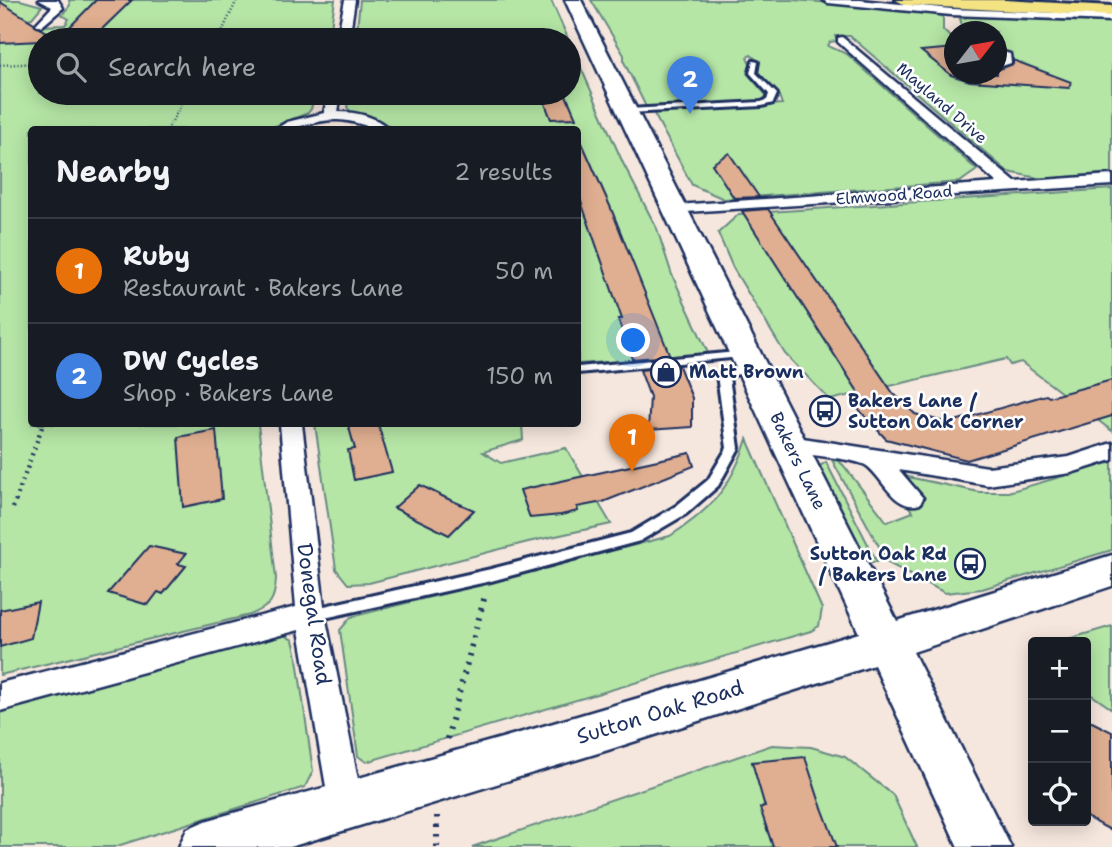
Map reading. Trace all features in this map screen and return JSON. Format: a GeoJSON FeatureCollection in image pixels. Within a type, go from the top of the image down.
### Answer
{"type":"FeatureCollection","features":[{"type":"Feature","properties":{"kind":"highway"},"geometry":{"type":"LineString","coordinates":[[905,0],[1000,6],[1102,4]]}},
{"type":"Feature","properties":{"kind":"highway"},"geometry":{"type":"LineString","coordinates":[[1042,0],[1102,4]]}},
{"type":"Feature","properties":{"kind":"street"},"geometry":{"type":"LineString","coordinates":[[44,0],[54,2],[58,8],[37,24],[59,24]]}},
{"type":"Feature","properties":{"kind":"street"},"geometry":{"type":"LineString","coordinates":[[345,28],[350,0]]}},
{"type":"Feature","properties":{"kind":"street","name":"Bakers Lane"},"geometry":{"type":"LineString","coordinates":[[573,0],[985,847]]}},
{"type":"Feature","properties":{"kind":"street"},"geometry":{"type":"LineString","coordinates":[[828,0],[952,17],[1000,6],[1112,18]]}},
{"type":"Feature","properties":{"kind":"street","name":"Mayland Drive"},"geometry":{"type":"LineString","coordinates":[[843,44],[1011,187]]}},
{"type":"Feature","properties":{"kind":"street"},"geometry":{"type":"LineString","coordinates":[[330,116],[332,105]]}},
{"type":"Feature","properties":{"kind":"street"},"geometry":{"type":"LineString","coordinates":[[291,126],[305,120],[330,116],[355,117],[374,122],[378,126]]}},
{"type":"Feature","properties":{"kind":"street","name":"Elmwood Road"},"geometry":{"type":"LineString","coordinates":[[676,210],[1112,180]]}},
{"type":"Feature","properties":{"kind":"street","name":"Donegal Road"},"geometry":{"type":"LineString","coordinates":[[291,427],[311,615],[346,804]]}},
{"type":"Feature","properties":{"kind":"street"},"geometry":{"type":"LineString","coordinates":[[790,444],[988,476],[1071,465],[1112,451]]}},
{"type":"Feature","properties":{"kind":"street"},"geometry":{"type":"LineString","coordinates":[[874,459],[911,498]]}},
{"type":"Feature","properties":{"kind":"street","name":"Sutton Oak Road"},"geometry":{"type":"LineString","coordinates":[[205,847],[436,780],[886,643],[1112,570]]}},
{"type":"Feature","properties":{"kind":"street"},"geometry":{"type":"LineString","coordinates":[[0,697],[311,615]]}},
{"type":"Feature","properties":{"kind":"lane"},"geometry":{"type":"LineString","coordinates":[[628,111],[762,104],[770,101],[773,94],[753,73],[755,62]]}},
{"type":"Feature","properties":{"kind":"lane"},"geometry":{"type":"LineString","coordinates":[[581,370],[749,360]]}},
{"type":"Feature","properties":{"kind":"lane"},"geometry":{"type":"LineString","coordinates":[[311,615],[491,575],[635,537],[681,510],[713,483],[733,448],[723,375],[749,360]]}},
{"type":"Feature","properties":{"kind":"path"},"geometry":{"type":"LineString","coordinates":[[224,28],[237,0]]}},
{"type":"Feature","properties":{"kind":"path"},"geometry":{"type":"LineString","coordinates":[[0,65],[28,64]]}},
{"type":"Feature","properties":{"kind":"path"},"geometry":{"type":"LineString","coordinates":[[169,126],[181,105]]}},
{"type":"Feature","properties":{"kind":"path"},"geometry":{"type":"LineString","coordinates":[[13,508],[42,427]]}},
{"type":"Feature","properties":{"kind":"path"},"geometry":{"type":"LineString","coordinates":[[436,780],[491,575]]}},
{"type":"Feature","properties":{"kind":"green space"},"geometry":{"type":"Polygon","coordinates":[[[0,0],[20,0],[42,6],[32,18],[17,21],[14,27],[65,25],[69,19],[62,15],[70,5],[69,0],[335,0],[331,28],[28,28],[28,105],[312,105],[308,113],[276,126],[28,126],[28,427],[258,427],[276,578],[270,602],[250,615],[0,675],[0,0]]]}},
{"type":"Feature","properties":{"kind":"green space"},"geometry":{"type":"Polygon","coordinates":[[[360,0],[551,0],[564,28],[357,28],[360,0]]]}},
{"type":"Feature","properties":{"kind":"green space"},"geometry":{"type":"Polygon","coordinates":[[[591,0],[793,0],[925,10],[943,17],[944,84],[1007,84],[1007,64],[1015,62],[1007,55],[1007,21],[960,19],[974,15],[1112,21],[1112,173],[1043,179],[1008,172],[850,36],[835,36],[837,41],[830,42],[828,46],[847,54],[977,170],[960,182],[724,199],[692,185],[653,112],[782,104],[779,96],[758,72],[759,62],[751,55],[747,57],[750,64],[747,73],[767,96],[758,103],[647,109],[624,62],[624,55],[591,0]]]}},
{"type":"Feature","properties":{"kind":"green space"},"geometry":{"type":"Polygon","coordinates":[[[581,68],[623,163],[657,229],[672,275],[709,355],[581,364],[581,126],[388,126],[350,111],[347,107],[581,105],[581,68]]]}},
{"type":"Feature","properties":{"kind":"green space"},"geometry":{"type":"Polygon","coordinates":[[[1112,189],[1112,431],[1021,362],[1010,365],[1006,359],[830,400],[785,354],[733,268],[718,233],[739,214],[1112,189]]]}},
{"type":"Feature","properties":{"kind":"green space"},"geometry":{"type":"Polygon","coordinates":[[[315,427],[522,427],[523,440],[483,452],[501,463],[566,448],[611,524],[528,542],[369,583],[348,584],[336,569],[315,427]]]}},
{"type":"Feature","properties":{"kind":"green space"},"geometry":{"type":"Polygon","coordinates":[[[747,439],[822,609],[819,626],[811,631],[366,762],[358,756],[340,630],[351,617],[670,536],[697,516],[718,495],[734,470],[747,439]]]}},
{"type":"Feature","properties":{"kind":"green space"},"geometry":{"type":"Polygon","coordinates":[[[832,460],[839,461],[844,466],[887,522],[913,512],[895,490],[903,476],[979,492],[1008,492],[1112,462],[1112,550],[982,589],[945,593],[888,563],[832,460]]]}},
{"type":"Feature","properties":{"kind":"green space"},"geometry":{"type":"Polygon","coordinates":[[[826,462],[877,562],[865,562],[820,472],[820,466],[826,462]]]}},
{"type":"Feature","properties":{"kind":"green space"},"geometry":{"type":"Polygon","coordinates":[[[1112,626],[1112,709],[1091,694],[1091,637],[1075,637],[1112,626]]]}},
{"type":"Feature","properties":{"kind":"green space"},"geometry":{"type":"Polygon","coordinates":[[[282,634],[293,640],[296,652],[313,771],[305,787],[114,847],[0,847],[0,706],[282,634]]]}},
{"type":"Feature","properties":{"kind":"green space"},"geometry":{"type":"Polygon","coordinates":[[[772,745],[811,747],[845,757],[893,795],[917,847],[472,847],[772,745]]]}},
{"type":"Feature","properties":{"kind":"building"},"geometry":{"type":"Polygon","coordinates":[[[96,0],[132,0],[103,28],[69,28],[96,0]]]}},
{"type":"Feature","properties":{"kind":"building"},"geometry":{"type":"Polygon","coordinates":[[[0,2],[34,23],[39,28],[28,28],[28,42],[0,43],[0,2]]]}},
{"type":"Feature","properties":{"kind":"building"},"geometry":{"type":"Polygon","coordinates":[[[944,49],[944,69],[921,51],[944,49]]]}},
{"type":"Feature","properties":{"kind":"building"},"geometry":{"type":"Polygon","coordinates":[[[1013,60],[1071,82],[1069,88],[1007,84],[1007,66],[1013,64],[1013,60]]]}},
{"type":"Feature","properties":{"kind":"building"},"geometry":{"type":"Polygon","coordinates":[[[546,105],[570,105],[576,118],[551,119],[546,105]]]}},
{"type":"Feature","properties":{"kind":"building"},"geometry":{"type":"Polygon","coordinates":[[[581,141],[670,356],[632,359],[618,319],[622,319],[581,202],[581,141]]]}},
{"type":"Feature","properties":{"kind":"building"},"geometry":{"type":"Polygon","coordinates":[[[729,153],[759,197],[734,198],[712,164],[729,153]]]}},
{"type":"Feature","properties":{"kind":"building"},"geometry":{"type":"Polygon","coordinates":[[[768,209],[893,393],[915,414],[948,423],[1046,395],[1049,397],[1112,380],[1112,416],[967,460],[886,439],[851,401],[862,398],[742,211],[768,209]]]}},
{"type":"Feature","properties":{"kind":"building"},"geometry":{"type":"Polygon","coordinates":[[[679,366],[692,398],[692,427],[648,430],[650,397],[640,370],[679,366]]]}},
{"type":"Feature","properties":{"kind":"building"},"geometry":{"type":"Polygon","coordinates":[[[349,427],[379,427],[392,472],[354,480],[348,450],[355,449],[349,427]]]}},
{"type":"Feature","properties":{"kind":"building"},"geometry":{"type":"Polygon","coordinates":[[[216,430],[222,499],[183,507],[178,437],[216,430]]]}},
{"type":"Feature","properties":{"kind":"building"},"geometry":{"type":"Polygon","coordinates":[[[690,453],[694,466],[603,502],[577,507],[578,511],[561,515],[530,518],[520,490],[690,453]]]}},
{"type":"Feature","properties":{"kind":"building"},"geometry":{"type":"Polygon","coordinates":[[[420,485],[474,510],[449,535],[394,508],[420,485]]]}},
{"type":"Feature","properties":{"kind":"building"},"geometry":{"type":"Polygon","coordinates":[[[149,546],[186,554],[178,564],[186,566],[163,594],[158,592],[148,605],[108,593],[149,546]]]}},
{"type":"Feature","properties":{"kind":"building"},"geometry":{"type":"Polygon","coordinates":[[[38,602],[31,638],[0,647],[0,610],[38,602]]]}},
{"type":"Feature","properties":{"kind":"building"},"geometry":{"type":"Polygon","coordinates":[[[1091,722],[1112,732],[1112,831],[1091,820],[1091,722]]]}},
{"type":"Feature","properties":{"kind":"building"},"geometry":{"type":"Polygon","coordinates":[[[805,757],[837,847],[773,847],[760,808],[765,807],[752,762],[805,757]]]}},
{"type":"Feature","properties":{"kind":"place","name":"DW Cycles"},"geometry":{"type":"Point","coordinates":[690,114]}},
{"type":"Feature","properties":{"kind":"place","name":"Matt Brown"},"geometry":{"type":"Point","coordinates":[666,372]}},
{"type":"Feature","properties":{"kind":"place","name":"Bakers Lane / Sutton Oak Corner"},"geometry":{"type":"Point","coordinates":[825,411]}},
{"type":"Feature","properties":{"kind":"place","name":"Ruby"},"geometry":{"type":"Point","coordinates":[632,472]}},
{"type":"Feature","properties":{"kind":"place","name":"Sutton Oak Rd / Bakers Lane"},"geometry":{"type":"Point","coordinates":[970,564]}}]}
